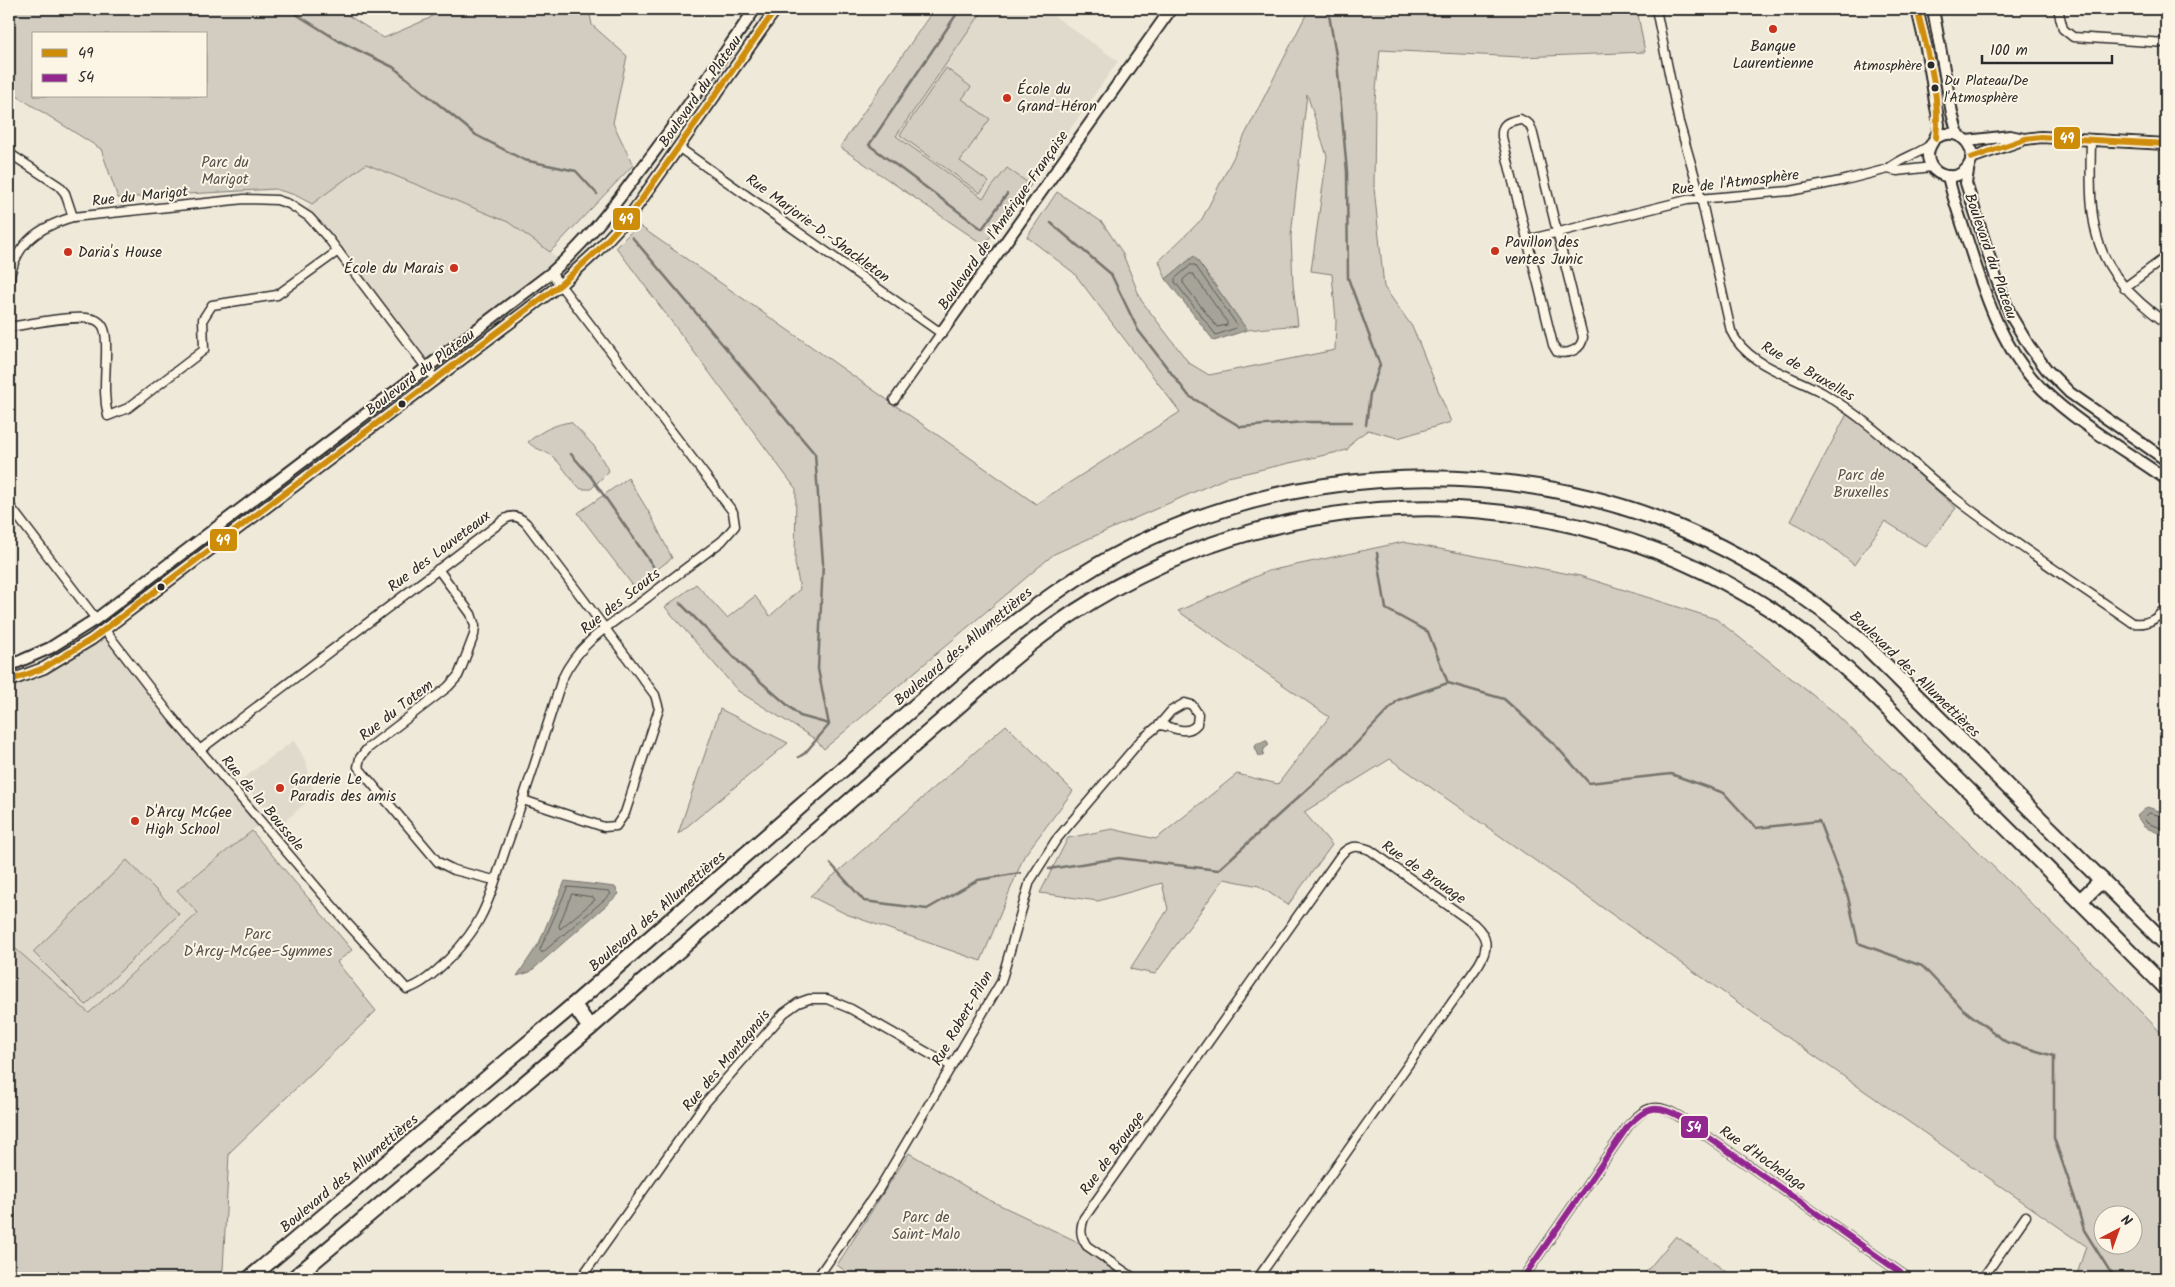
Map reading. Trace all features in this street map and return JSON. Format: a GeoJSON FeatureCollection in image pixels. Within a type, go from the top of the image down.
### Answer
{"type":"FeatureCollection","features":[{"type":"Feature","properties":{"kind":"highway","name":"Boulevard des Allumettières"},"geometry":{"type":"LineString","coordinates":[[250,1278],[574,1005],[984,646],[1054,592],[1110,558],[1188,522],[1283,494],[1373,480],[1440,478],[1491,482],[1569,494],[1637,512],[1705,540],[1748,562],[1810,601],[1864,644],[2166,944]]}},
{"type":"Feature","properties":{"kind":"highway"},"geometry":{"type":"LineString","coordinates":[[294,1278],[590,1028],[1010,661],[1064,618],[1136,576],[1211,545],[1282,525],[1362,510],[1449,507],[1480,509],[1555,520],[1602,532],[1652,550],[1730,586],[1792,625],[1865,686],[2166,988]]}},
{"type":"Feature","properties":{"kind":"highway"},"geometry":{"type":"LineString","coordinates":[[2080,901],[2102,880]]}},
{"type":"Feature","properties":{"kind":"highway"},"geometry":{"type":"LineString","coordinates":[[574,1005],[590,1028]]}},
{"type":"Feature","properties":{"kind":"main road","name":"Boulevard du Plateau"},"geometry":{"type":"LineString","coordinates":[[9,666],[50,648],[96,620],[551,273],[589,236],[619,200],[664,140],[755,9]]}},
{"type":"Feature","properties":{"kind":"main road","name":"Boulevard du Plateau"},"geometry":{"type":"LineString","coordinates":[[9,681],[56,662],[104,630],[561,284],[597,251],[632,213],[776,9]]}},
{"type":"Feature","properties":{"kind":"main road","name":"Boulevard de l'Amérique-Française"},"geometry":{"type":"LineString","coordinates":[[941,333],[1171,9]]}},
{"type":"Feature","properties":{"kind":"main road"},"geometry":{"type":"LineString","coordinates":[[1917,9],[1929,59],[1939,126],[1928,156],[1932,167],[1939,174],[1948,176],[1958,175],[1970,162],[2025,139],[2042,136],[2166,144]]}},
{"type":"Feature","properties":{"kind":"main road"},"geometry":{"type":"LineString","coordinates":[[1933,9],[1953,119],[1971,152],[1970,162]]}},
{"type":"Feature","properties":{"kind":"main road"},"geometry":{"type":"LineString","coordinates":[[1933,142],[1949,133],[1962,138],[2010,136],[2025,139]]}},
{"type":"Feature","properties":{"kind":"main road","name":"Boulevard du Plateau"},"geometry":{"type":"LineString","coordinates":[[1970,162],[1966,183],[1996,278],[2011,316],[2029,346],[2047,370],[2070,392],[2166,460]]}},
{"type":"Feature","properties":{"kind":"main road","name":"Boulevard du Plateau"},"geometry":{"type":"LineString","coordinates":[[1948,176],[1988,305],[2020,363],[2043,390],[2065,409],[2166,479]]}},
{"type":"Feature","properties":{"kind":"main road"},"geometry":{"type":"LineString","coordinates":[[96,620],[104,630]]}},
{"type":"Feature","properties":{"kind":"street","name":"Rue de Bruxelles"},"geometry":{"type":"LineString","coordinates":[[1656,9],[1679,122],[1701,198],[1731,331],[1740,347],[1758,360],[1822,392],[1851,412],[1958,500],[2133,623],[2150,622],[2157,618],[2166,606]]}},
{"type":"Feature","properties":{"kind":"street"},"geometry":{"type":"LineString","coordinates":[[2058,9],[2063,29],[2073,37],[2166,43]]}},
{"type":"Feature","properties":{"kind":"street"},"geometry":{"type":"LineString","coordinates":[[1520,119],[1529,124],[1532,130],[1557,233],[1582,337],[1582,343],[1576,349],[1561,353],[1553,345],[1502,137],[1503,126],[1506,123],[1520,119]]}},
{"type":"Feature","properties":{"kind":"street"},"geometry":{"type":"LineString","coordinates":[[2091,140],[2090,193],[2094,225],[2102,253],[2124,288],[2166,322]]}},
{"type":"Feature","properties":{"kind":"street","name":"Rue de l'Atmosphère"},"geometry":{"type":"LineString","coordinates":[[1888,169],[1896,162],[1919,154],[1933,142]]}},
{"type":"Feature","properties":{"kind":"street","name":"Rue Marjorie-D.-Shackleton"},"geometry":{"type":"LineString","coordinates":[[678,147],[941,333]]}},
{"type":"Feature","properties":{"kind":"street"},"geometry":{"type":"LineString","coordinates":[[9,153],[59,186],[65,193],[73,217]]}},
{"type":"Feature","properties":{"kind":"street","name":"Rue de l'Atmosphère"},"geometry":{"type":"LineString","coordinates":[[1528,240],[1701,198],[1801,189],[1888,169],[1932,167]]}},
{"type":"Feature","properties":{"kind":"street","name":"Rue du Marigot"},"geometry":{"type":"LineString","coordinates":[[9,284],[16,259],[35,234],[46,226],[73,217],[244,199],[277,200],[296,207],[309,217],[338,251],[435,379]]}},
{"type":"Feature","properties":{"kind":"street"},"geometry":{"type":"LineString","coordinates":[[9,327],[84,317],[99,321],[103,326],[106,342],[104,390],[108,416],[128,408],[204,350],[203,320],[212,306],[277,295],[338,251]]}},
{"type":"Feature","properties":{"kind":"street"},"geometry":{"type":"LineString","coordinates":[[2124,288],[2166,258]]}},
{"type":"Feature","properties":{"kind":"street","name":"Rue des Scouts"},"geometry":{"type":"LineString","coordinates":[[407,989],[414,987],[444,964],[464,942],[481,916],[523,800],[566,671],[582,649],[605,628],[722,541],[732,531],[736,521],[733,512],[551,273]]}},
{"type":"Feature","properties":{"kind":"street","name":"Boulevard de l'Amérique-Française"},"geometry":{"type":"LineString","coordinates":[[894,400],[941,333]]}},
{"type":"Feature","properties":{"kind":"street"},"geometry":{"type":"LineString","coordinates":[[9,504],[96,620]]}},
{"type":"Feature","properties":{"kind":"street","name":"Rue des Louveteaux"},"geometry":{"type":"LineString","coordinates":[[201,749],[505,518],[510,516],[519,517],[526,523],[655,695],[658,704],[658,714],[625,813],[616,826],[604,827],[523,800]]}},
{"type":"Feature","properties":{"kind":"street","name":"Rue du Totem"},"geometry":{"type":"LineString","coordinates":[[438,569],[475,620],[474,635],[462,669],[448,687],[366,749],[360,758],[358,767],[362,775],[438,862],[454,870],[494,880]]}},
{"type":"Feature","properties":{"kind":"street","name":"Rue de la Boussole"},"geometry":{"type":"LineString","coordinates":[[104,630],[172,717],[347,924],[407,989]]}},
{"type":"Feature","properties":{"kind":"street","name":"Rue Robert-Pilon"},"geometry":{"type":"LineString","coordinates":[[817,1278],[879,1189],[1001,982],[1026,892],[1038,865],[1056,840],[1141,740],[1159,725],[1171,711],[1185,703],[1192,705],[1198,714],[1197,724],[1190,731],[1185,732],[1169,726],[1159,725]]}},
{"type":"Feature","properties":{"kind":"street","name":"Rue de Brouage"},"geometry":{"type":"LineString","coordinates":[[1134,1278],[1087,1246],[1081,1232],[1084,1218],[1340,856],[1351,847],[1357,846],[1370,850],[1474,924],[1484,934],[1487,948],[1479,964],[1258,1278]]}},
{"type":"Feature","properties":{"kind":"street","name":"Rue des Montagnais"},"geometry":{"type":"LineString","coordinates":[[581,1278],[706,1102],[784,1013],[798,1003],[809,999],[827,999],[852,1009],[951,1066]]}},
{"type":"Feature","properties":{"kind":"street","name":"Rue d'Hochelaga"},"geometry":{"type":"LineString","coordinates":[[1523,1278],[1628,1126],[1646,1109],[1659,1107],[1680,1116],[1908,1278]]}},
{"type":"Feature","properties":{"kind":"street"},"geometry":{"type":"LineString","coordinates":[[1982,1278],[2026,1216]]}},
{"type":"Feature","properties":{"kind":"shaded area","name":"École du Grand-Héron"},"geometry":{"type":"Polygon","coordinates":[[[984,9],[1044,9],[1118,61],[1031,185],[1007,168],[983,199],[896,136],[984,9]]]}},
{"type":"Feature","properties":{"kind":"shaded area","name":"École du Marais"},"geometry":{"type":"Polygon","coordinates":[[[365,163],[508,222],[550,252],[562,264],[426,368],[338,251],[302,212],[365,163]]]}},
{"type":"Feature","properties":{"kind":"shaded area","name":"D'Arcy McGee High School"},"geometry":{"type":"Polygon","coordinates":[[[104,629],[262,823],[177,889],[198,913],[89,1013],[9,943],[9,681],[30,674],[104,629]]]}},
{"type":"Feature","properties":{"kind":"shaded area","name":"Garderie Le Paradis des amis"},"geometry":{"type":"Polygon","coordinates":[[[294,740],[306,762],[314,796],[279,826],[241,780],[294,740]]]}},
{"type":"Feature","properties":{"kind":"green space","name":"Parc du Marigot"},"geometry":{"type":"Polygon","coordinates":[[[9,9],[338,9],[384,38],[430,18],[438,9],[589,9],[592,25],[627,56],[613,123],[633,165],[550,252],[508,222],[366,164],[312,204],[295,195],[275,189],[118,198],[101,149],[9,91],[9,9]]]}},
{"type":"Feature","properties":{"kind":"green space"},"geometry":{"type":"Polygon","coordinates":[[[934,9],[984,9],[896,136],[983,198],[1007,168],[1031,185],[984,245],[840,147],[934,9]]]}},
{"type":"Feature","properties":{"kind":"green space"},"geometry":{"type":"Polygon","coordinates":[[[1309,9],[1637,9],[1645,52],[1521,57],[1380,50],[1375,100],[1374,187],[1384,287],[1413,328],[1451,422],[1398,438],[1368,430],[1354,440],[1347,450],[1228,477],[1054,554],[824,749],[815,739],[738,691],[665,607],[696,584],[727,618],[755,596],[770,616],[800,589],[795,563],[796,489],[616,247],[638,225],[1036,504],[1180,412],[1074,273],[1027,237],[1057,192],[1102,222],[1122,252],[1141,300],[1189,363],[1209,375],[1335,350],[1336,321],[1332,274],[1311,271],[1327,156],[1307,94],[1291,236],[1293,284],[1298,325],[1247,330],[1194,256],[1166,279],[1159,261],[1202,219],[1309,9]]]}},
{"type":"Feature","properties":{"kind":"green space"},"geometry":{"type":"Polygon","coordinates":[[[946,68],[971,87],[962,99],[990,119],[960,161],[989,182],[980,193],[900,135],[946,68]]]}},
{"type":"Feature","properties":{"kind":"green space","name":"Parc de Bruxelles"},"geometry":{"type":"Polygon","coordinates":[[[1847,414],[1881,440],[1956,508],[1926,547],[1885,521],[1854,565],[1816,535],[1790,521],[1847,414]]]}},
{"type":"Feature","properties":{"kind":"green space"},"geometry":{"type":"Polygon","coordinates":[[[571,422],[594,446],[609,471],[591,489],[581,489],[552,456],[528,442],[548,429],[559,424],[571,422]]]}},
{"type":"Feature","properties":{"kind":"green space"},"geometry":{"type":"Polygon","coordinates":[[[628,478],[650,514],[672,558],[634,587],[578,513],[628,478]]]}},
{"type":"Feature","properties":{"kind":"green space"},"geometry":{"type":"Polygon","coordinates":[[[1403,542],[1580,576],[1716,619],[1834,712],[2115,985],[2166,1038],[2166,1278],[2076,1278],[2086,1246],[1390,759],[1304,812],[1332,845],[1288,905],[1259,886],[1224,879],[1155,974],[1130,969],[1168,909],[1162,883],[1098,901],[1040,893],[1068,838],[1112,829],[1156,839],[1237,774],[1278,784],[1329,717],[1178,611],[1268,571],[1403,542]]]}},
{"type":"Feature","properties":{"kind":"green space"},"geometry":{"type":"Polygon","coordinates":[[[720,709],[788,743],[678,834],[720,709]]]}},
{"type":"Feature","properties":{"kind":"green space"},"geometry":{"type":"Polygon","coordinates":[[[1006,725],[1073,791],[1024,856],[981,961],[846,914],[810,896],[1006,725]]]}},
{"type":"Feature","properties":{"kind":"green space","name":"Parc D'Arcy-McGee–Symmes"},"geometry":{"type":"Polygon","coordinates":[[[252,831],[352,950],[337,962],[376,1011],[229,1153],[223,1270],[212,1278],[9,1278],[9,943],[89,1013],[198,913],[177,890],[252,831]]]}},
{"type":"Feature","properties":{"kind":"green space"},"geometry":{"type":"Polygon","coordinates":[[[127,860],[179,914],[86,1005],[33,952],[127,860]]]}},
{"type":"Feature","properties":{"kind":"green space","name":"Parc de Saint-Malo"},"geometry":{"type":"Polygon","coordinates":[[[909,1153],[985,1198],[1074,1240],[1123,1278],[855,1278],[837,1265],[909,1153]]]}},
{"type":"Feature","properties":{"kind":"green space"},"geometry":{"type":"Polygon","coordinates":[[[1676,1236],[1735,1278],[1641,1278],[1676,1236]]]}},
{"type":"Feature","properties":{"kind":"water"},"geometry":{"type":"Polygon","coordinates":[[[1194,256],[1247,330],[1214,341],[1166,279],[1194,256]]]}},
{"type":"Feature","properties":{"kind":"water"},"geometry":{"type":"Polygon","coordinates":[[[1267,741],[1269,745],[1264,749],[1263,756],[1259,756],[1255,747],[1257,743],[1267,741]]]}},
{"type":"Feature","properties":{"kind":"water"},"geometry":{"type":"Polygon","coordinates":[[[2147,807],[2166,813],[2166,836],[2144,827],[2137,816],[2147,807]]]}},
{"type":"Feature","properties":{"kind":"water"},"geometry":{"type":"Polygon","coordinates":[[[565,881],[615,887],[619,894],[530,972],[517,976],[539,943],[565,881]]]}},
{"type":"Feature","properties":{"kind":"waterway"},"geometry":{"type":"LineString","coordinates":[[288,9],[339,41],[393,67],[476,135],[524,160],[576,171],[597,194]]}},
{"type":"Feature","properties":{"kind":"waterway"},"geometry":{"type":"LineString","coordinates":[[960,9],[869,145],[982,229],[1007,194]]}},
{"type":"Feature","properties":{"kind":"waterway"},"geometry":{"type":"LineString","coordinates":[[1328,9],[1337,61],[1347,172],[1348,278],[1380,365],[1370,394],[1366,425]]}},
{"type":"Feature","properties":{"kind":"waterway"},"geometry":{"type":"LineString","coordinates":[[1051,223],[1111,274],[1138,330],[1189,396],[1241,427],[1305,422],[1352,422]]}},
{"type":"Feature","properties":{"kind":"waterway"},"geometry":{"type":"LineString","coordinates":[[632,237],[815,454],[823,563],[818,669],[829,725],[805,753],[799,757]]}},
{"type":"Feature","properties":{"kind":"waterway"},"geometry":{"type":"LineString","coordinates":[[571,454],[591,477],[653,566]]}},
{"type":"Feature","properties":{"kind":"waterway"},"geometry":{"type":"LineString","coordinates":[[1377,553],[1386,609],[1428,632],[1448,683],[1504,699],[1555,745],[1589,783],[1671,774],[1724,793],[1756,828],[1819,821],[1848,897],[1858,943],[1922,966],[1963,1009],[2006,1042],[2054,1056],[2054,1138],[2084,1230],[2114,1278]]}},
{"type":"Feature","properties":{"kind":"waterway"},"geometry":{"type":"LineString","coordinates":[[680,603],[746,669],[800,716],[829,724]]}},
{"type":"Feature","properties":{"kind":"waterway"},"geometry":{"type":"LineString","coordinates":[[1049,869],[1119,858],[1218,870],[1348,752],[1398,700],[1448,683]]}},
{"type":"Feature","properties":{"kind":"waterway"},"geometry":{"type":"LineString","coordinates":[[831,864],[864,901],[927,909],[978,880],[1020,873]]}},
{"type":"Feature","properties":{"kind":"transit line","name":"49"},"geometry":{"type":"LineString","coordinates":[[9,681],[44,668],[92,639],[561,284],[597,251],[632,213],[776,9]]}},
{"type":"Feature","properties":{"kind":"transit line","name":"49"},"geometry":{"type":"LineString","coordinates":[[1917,9],[1935,89],[1937,105],[1936,138]]}},
{"type":"Feature","properties":{"kind":"transit line","name":"49"},"geometry":{"type":"LineString","coordinates":[[1971,158],[2025,139],[2041,137],[2166,144]]}},
{"type":"Feature","properties":{"kind":"transit line","name":"54"},"geometry":{"type":"LineString","coordinates":[[1523,1278],[1628,1126],[1640,1115],[1652,1109],[1664,1110],[1680,1117],[1908,1278]]}},
{"type":"Feature","properties":{"kind":"place","name":"Banque Laurentienne"},"geometry":{"type":"Point","coordinates":[1773,29]}},
{"type":"Feature","properties":{"kind":"place","name":"Atmosphère"},"geometry":{"type":"Point","coordinates":[1931,65]}},
{"type":"Feature","properties":{"kind":"place","name":"Du Plateau/De l'Atmosphère"},"geometry":{"type":"Point","coordinates":[1935,88]}},
{"type":"Feature","properties":{"kind":"place","name":"École du Grand-Héron"},"geometry":{"type":"Point","coordinates":[1007,98]}},
{"type":"Feature","properties":{"kind":"place","name":"Pavillon des ventes Junic"},"geometry":{"type":"Point","coordinates":[1495,251]}},
{"type":"Feature","properties":{"kind":"place","name":"Daria's House"},"geometry":{"type":"Point","coordinates":[68,252]}},
{"type":"Feature","properties":{"kind":"place","name":"École du Marais"},"geometry":{"type":"Point","coordinates":[454,268]}},
{"type":"Feature","properties":{"kind":"place","name":"Garderie Le Paradis des amis"},"geometry":{"type":"Point","coordinates":[280,788]}},
{"type":"Feature","properties":{"kind":"place","name":"D'Arcy McGee High School"},"geometry":{"type":"Point","coordinates":[135,821]}}]}
